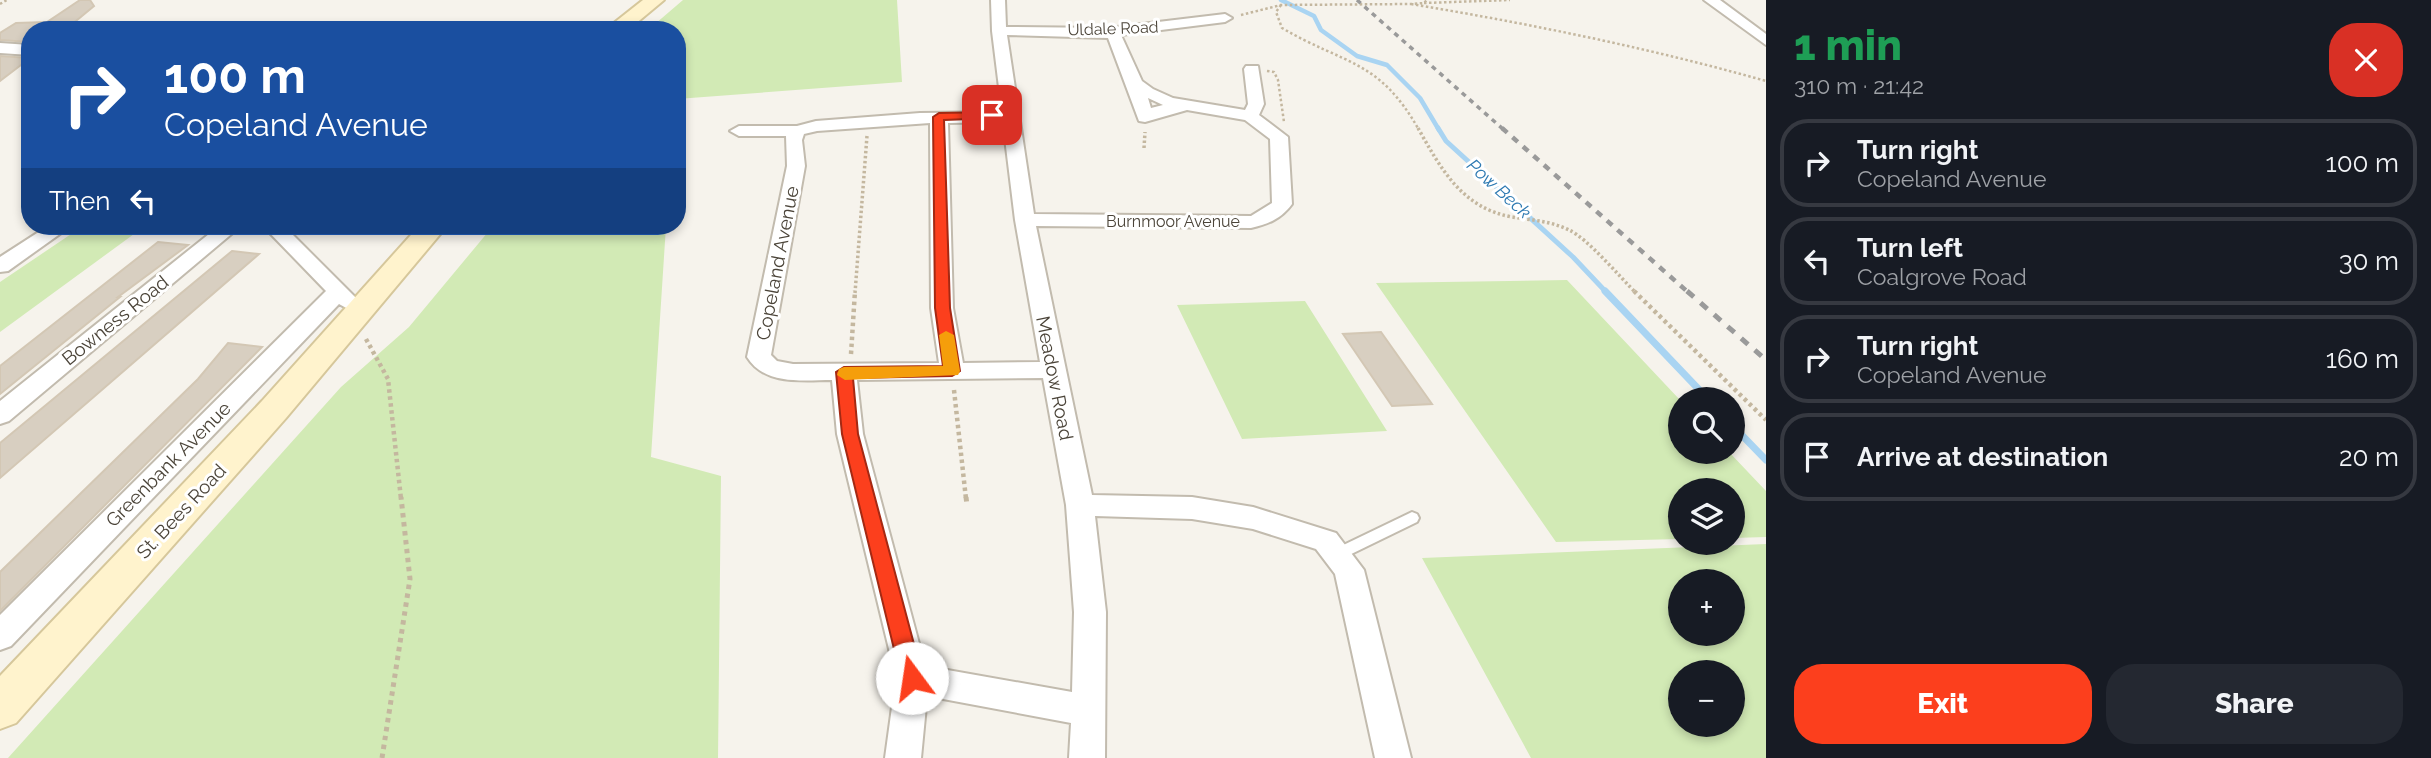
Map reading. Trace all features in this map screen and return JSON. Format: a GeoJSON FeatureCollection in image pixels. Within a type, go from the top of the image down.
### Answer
{"type":"FeatureCollection","features":[{"type":"Feature","properties":{"kind":"main road"},"geometry":{"type":"LineString","coordinates":[[627,21],[655,0]]}},
{"type":"Feature","properties":{"kind":"main road","name":"St. Bees Road"},"geometry":{"type":"LineString","coordinates":[[0,708],[347,312],[424,235]]}},
{"type":"Feature","properties":{"kind":"street","name":"Meadow Road"},"geometry":{"type":"LineString","coordinates":[[999,0],[999,31],[1025,220],[1080,505],[1090,612],[1087,758]]}},
{"type":"Feature","properties":{"kind":"street"},"geometry":{"type":"LineString","coordinates":[[1711,0],[1766,41]]}},
{"type":"Feature","properties":{"kind":"street","name":"Uldale Road"},"geometry":{"type":"LineString","coordinates":[[999,31],[1108,32],[1225,18]]}},
{"type":"Feature","properties":{"kind":"street"},"geometry":{"type":"LineString","coordinates":[[1108,32],[1114,35],[1135,84],[1156,97],[1189,106],[1250,116],[1279,139]]}},
{"type":"Feature","properties":{"kind":"street"},"geometry":{"type":"LineString","coordinates":[[0,48],[21,49]]}},
{"type":"Feature","properties":{"kind":"street"},"geometry":{"type":"LineString","coordinates":[[1250,116],[1256,104],[1252,69]]}},
{"type":"Feature","properties":{"kind":"street"},"geometry":{"type":"LineString","coordinates":[[939,117],[942,308],[952,370]]}},
{"type":"Feature","properties":{"kind":"street"},"geometry":{"type":"LineString","coordinates":[[740,131],[797,131],[816,126],[939,117],[1012,117]]}},
{"type":"Feature","properties":{"kind":"street","name":"Copeland Avenue"},"geometry":{"type":"LineString","coordinates":[[797,131],[793,139],[796,166],[759,357],[770,368],[793,372],[1052,370]]}},
{"type":"Feature","properties":{"kind":"street","name":"Burnmoor Avenue"},"geometry":{"type":"LineString","coordinates":[[1025,220],[1251,222],[1265,219],[1275,213],[1282,204],[1279,139]]}},
{"type":"Feature","properties":{"kind":"street"},"geometry":{"type":"LineString","coordinates":[[0,266],[47,235]]}},
{"type":"Feature","properties":{"kind":"street","name":"Bowness Road"},"geometry":{"type":"LineString","coordinates":[[0,415],[220,235]]}},
{"type":"Feature","properties":{"kind":"street"},"geometry":{"type":"LineString","coordinates":[[281,235],[347,312]]}},
{"type":"Feature","properties":{"kind":"street","name":"Greenbank Avenue"},"geometry":{"type":"LineString","coordinates":[[0,636],[347,312]]}},
{"type":"Feature","properties":{"kind":"street"},"geometry":{"type":"LineString","coordinates":[[847,372],[850,434],[912,678],[903,758]]}},
{"type":"Feature","properties":{"kind":"street"},"geometry":{"type":"LineString","coordinates":[[1080,505],[1192,508],[1253,518],[1326,541],[1349,570],[1393,758]]}},
{"type":"Feature","properties":{"kind":"street"},"geometry":{"type":"LineString","coordinates":[[912,678],[1087,710]]}},
{"type":"Feature","properties":{"kind":"lane"},"geometry":{"type":"LineString","coordinates":[[1336,555],[1412,518]]}},
{"type":"Feature","properties":{"kind":"path"},"geometry":{"type":"LineString","coordinates":[[0,4],[7,0]]}},
{"type":"Feature","properties":{"kind":"path"},"geometry":{"type":"LineString","coordinates":[[1272,0],[1282,5]]}},
{"type":"Feature","properties":{"kind":"path"},"geometry":{"type":"LineString","coordinates":[[1411,5],[1425,2],[1510,0]]}},
{"type":"Feature","properties":{"kind":"path"},"geometry":{"type":"LineString","coordinates":[[1225,18],[1282,5],[1303,4],[1411,5],[1457,10],[1705,64],[1766,81]]}},
{"type":"Feature","properties":{"kind":"path"},"geometry":{"type":"LineString","coordinates":[[1282,5],[1276,12],[1282,28],[1366,69],[1387,84],[1400,100],[1439,170],[1463,196],[1499,215],[1558,223],[1573,231],[1766,420]]}},
{"type":"Feature","properties":{"kind":"path"},"geometry":{"type":"LineString","coordinates":[[1252,69],[1274,72],[1278,80],[1286,136],[1279,139]]}},
{"type":"Feature","properties":{"kind":"path"},"geometry":{"type":"LineString","coordinates":[[847,372],[861,186],[869,122]]}},
{"type":"Feature","properties":{"kind":"path"},"geometry":{"type":"LineString","coordinates":[[347,312],[364,334],[388,379],[410,579],[382,758]]}},
{"type":"Feature","properties":{"kind":"path"},"geometry":{"type":"LineString","coordinates":[[952,370],[967,505]]}},
{"type":"Feature","properties":{"kind":"green space"},"geometry":{"type":"Polygon","coordinates":[[[683,0],[897,0],[902,82],[686,98],[686,21],[658,21],[683,0]]]}},
{"type":"Feature","properties":{"kind":"green space"},"geometry":{"type":"Polygon","coordinates":[[[70,235],[133,235],[0,332],[0,282],[70,235]]]}},
{"type":"Feature","properties":{"kind":"green space"},"geometry":{"type":"Polygon","coordinates":[[[486,235],[665,235],[651,457],[721,476],[718,758],[8,758],[341,387],[409,327],[486,235]]]}},
{"type":"Feature","properties":{"kind":"green space"},"geometry":{"type":"Polygon","coordinates":[[[1567,280],[1668,387],[1668,464],[1740,464],[1766,491],[1766,537],[1745,538],[1745,478],[1668,478],[1668,539],[1556,542],[1376,283],[1567,280]]]}},
{"type":"Feature","properties":{"kind":"green space"},"geometry":{"type":"Polygon","coordinates":[[[1305,301],[1387,431],[1242,439],[1177,305],[1305,301]]]}},
{"type":"Feature","properties":{"kind":"green space"},"geometry":{"type":"Polygon","coordinates":[[[1766,544],[1766,758],[1531,758],[1422,558],[1668,548],[1668,555],[1745,555],[1745,545],[1766,544]]]}},
{"type":"Feature","properties":{"kind":"building"},"geometry":{"type":"Polygon","coordinates":[[[80,0],[90,0],[94,6],[76,21],[48,21],[80,0]]]}},
{"type":"Feature","properties":{"kind":"building"},"geometry":{"type":"Polygon","coordinates":[[[21,23],[21,41],[0,40],[0,33],[21,23]]]}},
{"type":"Feature","properties":{"kind":"building"},"geometry":{"type":"Polygon","coordinates":[[[0,56],[21,57],[21,65],[0,81],[0,56]]]}},
{"type":"Feature","properties":{"kind":"building"},"geometry":{"type":"Polygon","coordinates":[[[158,242],[188,245],[118,297],[0,394],[0,366],[158,242]]]}},
{"type":"Feature","properties":{"kind":"building"},"geometry":{"type":"Polygon","coordinates":[[[232,251],[259,254],[0,478],[0,443],[232,251]]]}},
{"type":"Feature","properties":{"kind":"building"},"geometry":{"type":"Polygon","coordinates":[[[1381,332],[1432,404],[1392,406],[1343,334],[1381,332]]]}},
{"type":"Feature","properties":{"kind":"building"},"geometry":{"type":"Polygon","coordinates":[[[228,343],[262,347],[0,611],[0,572],[198,379],[228,343]]]}},
{"type":"Feature","properties":{"kind":"waterway","name":"Pow Beck"},"geometry":{"type":"LineString","coordinates":[[1281,0],[1314,16],[1321,30],[1357,56],[1387,65],[1420,98],[1439,130]]}},
{"type":"Feature","properties":{"kind":"waterway","name":"Pow Beck"},"geometry":{"type":"LineString","coordinates":[[1438,128],[1446,141],[1573,257],[1607,293]]}},
{"type":"Feature","properties":{"kind":"waterway","name":"Pow Beck"},"geometry":{"type":"LineString","coordinates":[[1605,291],[1697,387]]}},
{"type":"Feature","properties":{"kind":"waterway","name":"Pow Beck"},"geometry":{"type":"LineString","coordinates":[[1745,438],[1766,460]]}},
{"type":"Feature","properties":{"kind":"railway"},"geometry":{"type":"LineString","coordinates":[[1357,0],[1504,130]]}},
{"type":"Feature","properties":{"kind":"railway"},"geometry":{"type":"LineString","coordinates":[[1502,128],[1689,293]]}},
{"type":"Feature","properties":{"kind":"railway"},"geometry":{"type":"LineString","coordinates":[[1687,291],[1766,360]]}},
{"type":"Feature","properties":{"kind":"slow traffic"},"geometry":{"type":"LineString","coordinates":[[845,375],[844,372],[952,371],[946,335]]}},
{"type":"Feature","properties":{"kind":"route"},"geometry":{"type":"LineString","coordinates":[[912,678],[850,434],[844,372],[952,371],[942,308],[939,117],[992,115]]}}]}
